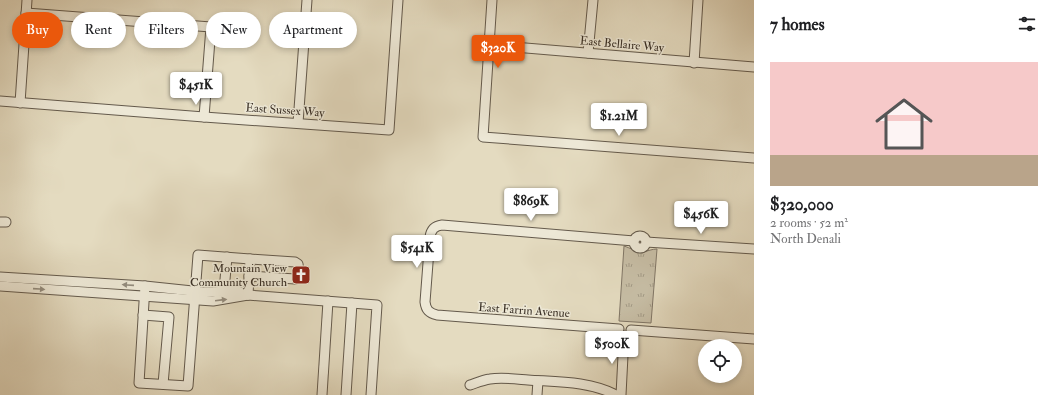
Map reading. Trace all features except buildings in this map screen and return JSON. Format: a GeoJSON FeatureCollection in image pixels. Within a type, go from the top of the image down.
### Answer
{"type":"FeatureCollection","features":[{"type":"Feature","properties":{"kind":"street"},"geometry":{"type":"LineString","coordinates":[[26,0],[26,12]]}},
{"type":"Feature","properties":{"kind":"street"},"geometry":{"type":"LineString","coordinates":[[298,123],[307,0]]}},
{"type":"Feature","properties":{"kind":"street","name":"East Sussex Way"},"geometry":{"type":"LineString","coordinates":[[0,101],[390,130],[398,0]]}},
{"type":"Feature","properties":{"kind":"street"},"geometry":{"type":"LineString","coordinates":[[492,0],[483,137],[754,158]]}},
{"type":"Feature","properties":{"kind":"street"},"geometry":{"type":"LineString","coordinates":[[588,53],[593,0]]}},
{"type":"Feature","properties":{"kind":"street"},"geometry":{"type":"LineString","coordinates":[[694,62],[698,0]]}},
{"type":"Feature","properties":{"kind":"street"},"geometry":{"type":"LineString","coordinates":[[63,16],[211,28],[204,117]]}},
{"type":"Feature","properties":{"kind":"street","name":"East Bellaire Way"},"geometry":{"type":"LineString","coordinates":[[489,45],[754,67]]}},
{"type":"Feature","properties":{"kind":"street"},"geometry":{"type":"LineString","coordinates":[[20,103],[24,48]]}},
{"type":"Feature","properties":{"kind":"street","name":"East Farrin Avenue"},"geometry":{"type":"LineString","coordinates":[[754,249],[646,242],[645,246],[640,248],[635,245],[634,241],[437,225],[430,232],[425,302],[428,311],[431,314],[437,315],[625,332],[754,339]]}},
{"type":"Feature","properties":{"kind":"street"},"geometry":{"type":"LineString","coordinates":[[145,291],[139,383],[188,386],[198,255],[295,262],[299,267],[298,275],[295,279],[249,276]]}},
{"type":"Feature","properties":{"kind":"street"},"geometry":{"type":"LineString","coordinates":[[224,291],[227,257]]}},
{"type":"Feature","properties":{"kind":"street"},"geometry":{"type":"LineString","coordinates":[[248,296],[250,259]]}},
{"type":"Feature","properties":{"kind":"street"},"geometry":{"type":"LineString","coordinates":[[0,277],[63,281],[145,291],[194,295],[213,301],[248,296],[377,305],[371,395]]}},
{"type":"Feature","properties":{"kind":"street"},"geometry":{"type":"LineString","coordinates":[[62,291],[63,281]]}},
{"type":"Feature","properties":{"kind":"street"},"geometry":{"type":"LineString","coordinates":[[0,286],[62,291],[145,291]]}},
{"type":"Feature","properties":{"kind":"street"},"geometry":{"type":"LineString","coordinates":[[194,295],[235,290],[248,296]]}},
{"type":"Feature","properties":{"kind":"street"},"geometry":{"type":"LineString","coordinates":[[322,395],[328,302]]}},
{"type":"Feature","properties":{"kind":"street"},"geometry":{"type":"LineString","coordinates":[[346,395],[352,303]]}},
{"type":"Feature","properties":{"kind":"street"},"geometry":{"type":"LineString","coordinates":[[143,316],[168,317],[163,384]]}},
{"type":"Feature","properties":{"kind":"street"},"geometry":{"type":"LineString","coordinates":[[621,395],[625,332]]}},
{"type":"Feature","properties":{"kind":"street"},"geometry":{"type":"LineString","coordinates":[[470,385],[499,378],[538,380],[590,385],[616,395]]}},
{"type":"Feature","properties":{"kind":"street"},"geometry":{"type":"LineString","coordinates":[[537,395],[538,380]]}},
{"type":"Feature","properties":{"kind":"green space"},"geometry":{"type":"Polygon","coordinates":[[[624,246],[641,252],[657,249],[651,323],[619,321],[624,246]]]}},
{"type":"Feature","properties":{"kind":"place","name":"Mountain View Community Church"},"geometry":{"type":"Point","coordinates":[301,275]}}]}
